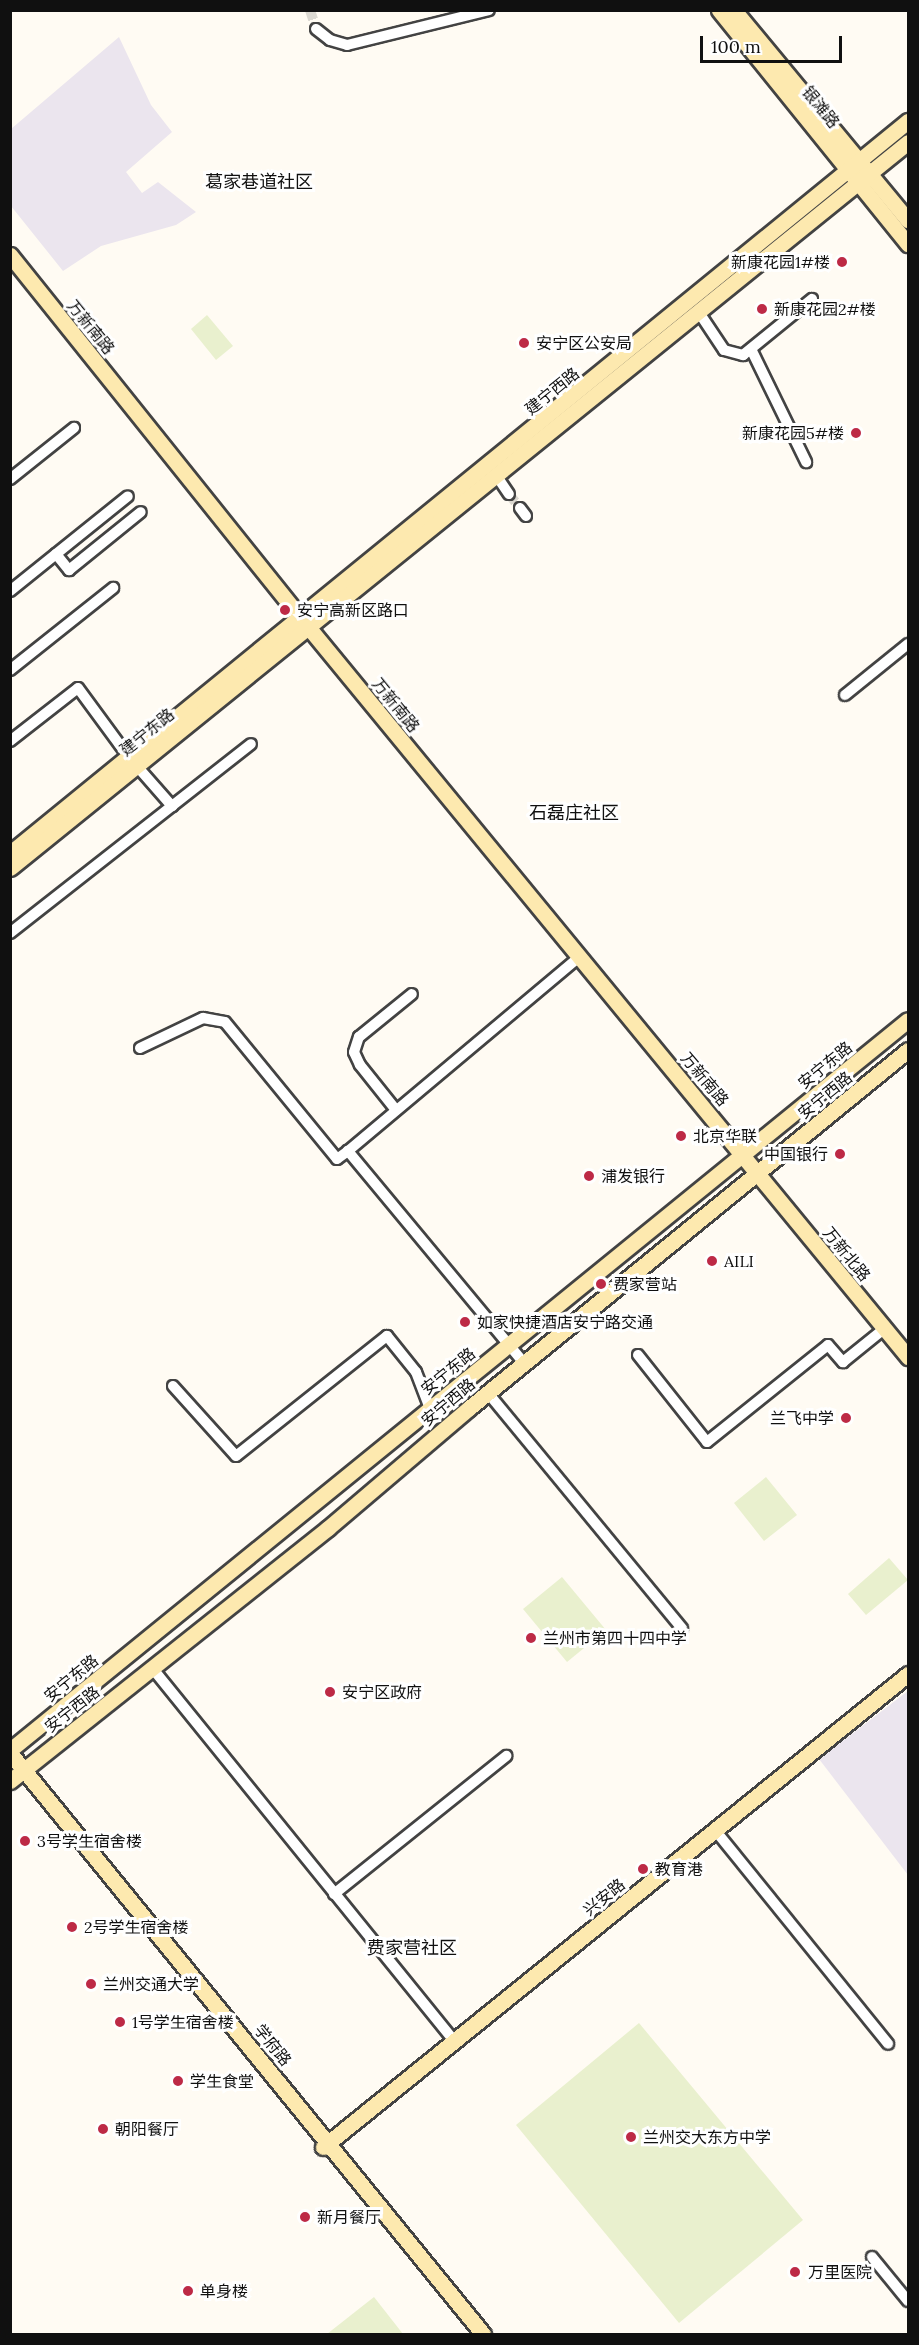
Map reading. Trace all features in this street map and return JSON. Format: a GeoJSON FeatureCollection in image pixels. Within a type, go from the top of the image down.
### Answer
{"type":"FeatureCollection","features":[{"type":"Feature","properties":{"kind":"main road","name":"银滩路"},"geometry":{"type":"LineString","coordinates":[[719,10],[860,171]]}},
{"type":"Feature","properties":{"kind":"main road","name":"银滩路"},"geometry":{"type":"LineString","coordinates":[[734,10],[860,171]]}},
{"type":"Feature","properties":{"kind":"main road","name":"建宁西路"},"geometry":{"type":"LineString","coordinates":[[304,621],[496,476],[698,311],[860,171],[909,121]]}},
{"type":"Feature","properties":{"kind":"main road","name":"建宁西路"},"geometry":{"type":"LineString","coordinates":[[304,621],[860,171],[909,142]]}},
{"type":"Feature","properties":{"kind":"main road"},"geometry":{"type":"LineString","coordinates":[[860,171],[909,220]]}},
{"type":"Feature","properties":{"kind":"main road"},"geometry":{"type":"LineString","coordinates":[[860,171],[909,244]]}},
{"type":"Feature","properties":{"kind":"main road","name":"万新南路"},"geometry":{"type":"LineString","coordinates":[[10,255],[304,621],[759,1172]]}},
{"type":"Feature","properties":{"kind":"main road","name":"建宁东路"},"geometry":{"type":"LineString","coordinates":[[10,853],[131,760],[304,621]]}},
{"type":"Feature","properties":{"kind":"main road","name":"建宁东路"},"geometry":{"type":"LineString","coordinates":[[10,868],[131,760]]}},
{"type":"Feature","properties":{"kind":"main road","name":"安宁东路"},"geometry":{"type":"LineString","coordinates":[[10,1752],[909,1020]]}},
{"type":"Feature","properties":{"kind":"main road","name":"安宁西路"},"geometry":{"type":"LineString","coordinates":[[14,1777],[153,1669],[909,1050]]}},
{"type":"Feature","properties":{"kind":"main road","name":"万新北路"},"geometry":{"type":"LineString","coordinates":[[759,1172],[909,1357]]}},
{"type":"Feature","properties":{"kind":"main road","name":"兴安路"},"geometry":{"type":"LineString","coordinates":[[326,2145],[909,1674]]}},
{"type":"Feature","properties":{"kind":"main road","name":"学府路"},"geometry":{"type":"LineString","coordinates":[[10,1752],[14,1777],[32,1794],[483,2334]]}},
{"type":"Feature","properties":{"kind":"main road","name":"学府路"},"geometry":{"type":"LineString","coordinates":[[326,2145],[472,2334]]}},
{"type":"Feature","properties":{"kind":"street"},"geometry":{"type":"LineString","coordinates":[[316,28],[330,40],[347,45],[489,10]]}},
{"type":"Feature","properties":{"kind":"street"},"geometry":{"type":"LineString","coordinates":[[698,311],[723,350],[743,355],[812,299]]}},
{"type":"Feature","properties":{"kind":"street"},"geometry":{"type":"LineString","coordinates":[[751,349],[806,462]]}},
{"type":"Feature","properties":{"kind":"street"},"geometry":{"type":"LineString","coordinates":[[10,479],[74,428]]}},
{"type":"Feature","properties":{"kind":"street"},"geometry":{"type":"LineString","coordinates":[[496,476],[509,494]]}},
{"type":"Feature","properties":{"kind":"street"},"geometry":{"type":"LineString","coordinates":[[10,591],[128,496]]}},
{"type":"Feature","properties":{"kind":"street"},"geometry":{"type":"LineString","coordinates":[[56,554],[69,570],[141,512]]}},
{"type":"Feature","properties":{"kind":"street"},"geometry":{"type":"LineString","coordinates":[[10,670],[112,588]]}},
{"type":"Feature","properties":{"kind":"street"},"geometry":{"type":"LineString","coordinates":[[845,695],[909,644]]}},
{"type":"Feature","properties":{"kind":"street"},"geometry":{"type":"LineString","coordinates":[[10,741],[78,688],[131,760],[172,806]]}},
{"type":"Feature","properties":{"kind":"street"},"geometry":{"type":"LineString","coordinates":[[10,933],[251,744]]}},
{"type":"Feature","properties":{"kind":"street"},"geometry":{"type":"LineString","coordinates":[[140,1048],[203,1018],[225,1022],[337,1159],[580,956]]}},
{"type":"Feature","properties":{"kind":"street"},"geometry":{"type":"LineString","coordinates":[[396,1110],[360,1065],[354,1052],[359,1037],[412,994]]}},
{"type":"Feature","properties":{"kind":"street"},"geometry":{"type":"LineString","coordinates":[[348,1151],[524,1363]]}},
{"type":"Feature","properties":{"kind":"street"},"geometry":{"type":"LineString","coordinates":[[638,1355],[707,1442],[828,1345],[843,1362],[885,1328]]}},
{"type":"Feature","properties":{"kind":"street"},"geometry":{"type":"LineString","coordinates":[[173,1386],[236,1456],[387,1336],[416,1372],[430,1409]]}},
{"type":"Feature","properties":{"kind":"street"},"geometry":{"type":"LineString","coordinates":[[488,1393],[682,1628]]}},
{"type":"Feature","properties":{"kind":"street"},"geometry":{"type":"LineString","coordinates":[[153,1669],[454,2041]]}},
{"type":"Feature","properties":{"kind":"street"},"geometry":{"type":"LineString","coordinates":[[334,1894],[506,1756]]}},
{"type":"Feature","properties":{"kind":"street"},"geometry":{"type":"LineString","coordinates":[[715,1830],[888,2044]]}},
{"type":"Feature","properties":{"kind":"street"},"geometry":{"type":"LineString","coordinates":[[872,2257],[909,2301]]}},
{"type":"Feature","properties":{"kind":"shaded area"},"geometry":{"type":"Polygon","coordinates":[[[119,37],[151,105],[172,132],[126,172],[142,193],[158,182],[196,212],[176,225],[101,246],[63,271],[11,206],[11,129],[119,37]]]}},
{"type":"Feature","properties":{"kind":"shaded area"},"geometry":{"type":"Polygon","coordinates":[[[908,1691],[908,1875],[819,1759],[908,1691]]]}},
{"type":"Feature","properties":{"kind":"green space"},"geometry":{"type":"Polygon","coordinates":[[[207,315],[233,346],[216,360],[191,329],[207,315]]]}},
{"type":"Feature","properties":{"kind":"green space"},"geometry":{"type":"Polygon","coordinates":[[[766,1477],[797,1515],[764,1541],[734,1503],[766,1477]]]}},
{"type":"Feature","properties":{"kind":"green space"},"geometry":{"type":"Polygon","coordinates":[[[889,1558],[908,1580],[866,1615],[848,1594],[889,1558]]]}},
{"type":"Feature","properties":{"kind":"green space"},"geometry":{"type":"Polygon","coordinates":[[[562,1577],[606,1630],[567,1662],[523,1609],[562,1577]]]}},
{"type":"Feature","properties":{"kind":"green space","name":"兰州交大东方中学"},"geometry":{"type":"Polygon","coordinates":[[[639,2023],[803,2220],[679,2323],[516,2125],[639,2023]]]}},
{"type":"Feature","properties":{"kind":"green space"},"geometry":{"type":"Polygon","coordinates":[[[374,2297],[403,2334],[327,2334],[374,2297]]]}},
{"type":"Feature","properties":{"kind":"tunnel"},"geometry":{"type":"LineString","coordinates":[[310,10],[316,29]]}},
{"type":"Feature","properties":{"kind":"tunnel"},"geometry":{"type":"LineString","coordinates":[[509,494],[520,508]]}},
{"type":"Feature","properties":{"kind":"place","name":"新康花园1#楼"},"geometry":{"type":"Point","coordinates":[842,262]}},
{"type":"Feature","properties":{"kind":"place","name":"新康花园2#楼"},"geometry":{"type":"Point","coordinates":[762,309]}},
{"type":"Feature","properties":{"kind":"place","name":"安宁区公安局"},"geometry":{"type":"Point","coordinates":[524,343]}},
{"type":"Feature","properties":{"kind":"place","name":"新康花园5#楼"},"geometry":{"type":"Point","coordinates":[856,433]}},
{"type":"Feature","properties":{"kind":"place","name":"安宁高新区路口"},"geometry":{"type":"Point","coordinates":[285,610]}},
{"type":"Feature","properties":{"kind":"place","name":"北京华联"},"geometry":{"type":"Point","coordinates":[681,1136]}},
{"type":"Feature","properties":{"kind":"place","name":"中国银行"},"geometry":{"type":"Point","coordinates":[840,1154]}},
{"type":"Feature","properties":{"kind":"place","name":"浦发银行"},"geometry":{"type":"Point","coordinates":[589,1176]}},
{"type":"Feature","properties":{"kind":"place","name":"AILI"},"geometry":{"type":"Point","coordinates":[712,1261]}},
{"type":"Feature","properties":{"kind":"place","name":"费家营站"},"geometry":{"type":"Point","coordinates":[601,1284]}},
{"type":"Feature","properties":{"kind":"place","name":"如家快捷酒店安宁路交通"},"geometry":{"type":"Point","coordinates":[465,1322]}},
{"type":"Feature","properties":{"kind":"place","name":"兰飞中学"},"geometry":{"type":"Point","coordinates":[846,1418]}},
{"type":"Feature","properties":{"kind":"place","name":"兰州市第四十四中学"},"geometry":{"type":"Point","coordinates":[531,1638]}},
{"type":"Feature","properties":{"kind":"place","name":"安宁区政府"},"geometry":{"type":"Point","coordinates":[330,1692]}},
{"type":"Feature","properties":{"kind":"place","name":"3号学生宿舍楼"},"geometry":{"type":"Point","coordinates":[25,1841]}},
{"type":"Feature","properties":{"kind":"place","name":"教育港"},"geometry":{"type":"Point","coordinates":[643,1869]}},
{"type":"Feature","properties":{"kind":"place","name":"2号学生宿舍楼"},"geometry":{"type":"Point","coordinates":[72,1927]}},
{"type":"Feature","properties":{"kind":"place","name":"兰州交通大学"},"geometry":{"type":"Point","coordinates":[91,1984]}},
{"type":"Feature","properties":{"kind":"place","name":"1号学生宿舍楼"},"geometry":{"type":"Point","coordinates":[120,2022]}},
{"type":"Feature","properties":{"kind":"place","name":"学生食堂"},"geometry":{"type":"Point","coordinates":[178,2081]}},
{"type":"Feature","properties":{"kind":"place","name":"朝阳餐厅"},"geometry":{"type":"Point","coordinates":[103,2129]}},
{"type":"Feature","properties":{"kind":"place","name":"兰州交大东方中学"},"geometry":{"type":"Point","coordinates":[631,2137]}},
{"type":"Feature","properties":{"kind":"place","name":"新月餐厅"},"geometry":{"type":"Point","coordinates":[305,2217]}},
{"type":"Feature","properties":{"kind":"place","name":"万里医院"},"geometry":{"type":"Point","coordinates":[795,2272]}},
{"type":"Feature","properties":{"kind":"place","name":"单身楼"},"geometry":{"type":"Point","coordinates":[188,2291]}},
{"type":"Feature","properties":{"kind":"district","name":"葛家巷道社区"},"geometry":{"type":"Point","coordinates":[259,182]}},
{"type":"Feature","properties":{"kind":"district","name":"石磊庄社区"},"geometry":{"type":"Point","coordinates":[574,813]}},
{"type":"Feature","properties":{"kind":"district","name":"费家营社区"},"geometry":{"type":"Point","coordinates":[412,1948]}}]}
